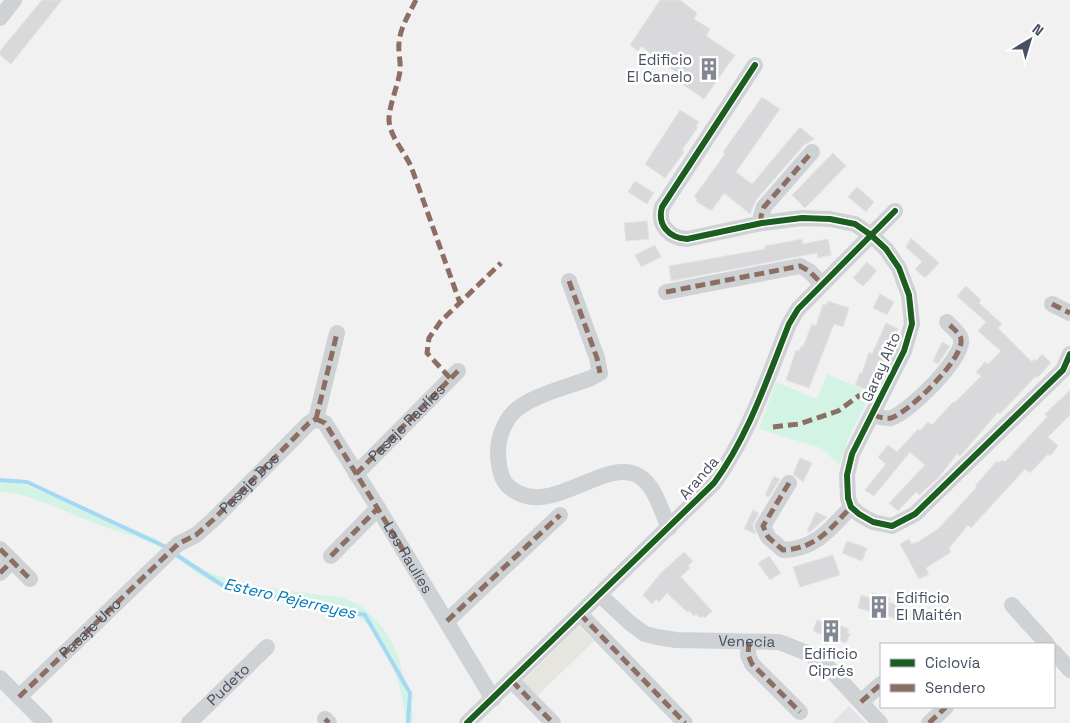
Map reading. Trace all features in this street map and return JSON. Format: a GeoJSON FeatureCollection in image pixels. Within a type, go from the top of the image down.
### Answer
{"type":"FeatureCollection","features":[{"type":"Feature","properties":{"kind":"street"},"geometry":{"type":"LineString","coordinates":[[0,18],[14,0]]}},
{"type":"Feature","properties":{"kind":"street","name":"Garay Alto"},"geometry":{"type":"LineString","coordinates":[[755,65],[662,207],[660,215],[663,226],[672,235],[680,238],[694,238],[762,223],[802,218],[830,219],[855,224],[886,249],[899,268],[910,295],[912,324],[904,351],[852,454],[847,475],[848,498],[851,506]]}},
{"type":"Feature","properties":{"kind":"street"},"geometry":{"type":"LineString","coordinates":[[762,223],[761,216],[764,207],[812,152]]}},
{"type":"Feature","properties":{"kind":"street","name":"Aranda"},"geometry":{"type":"LineString","coordinates":[[468,723],[714,483],[727,466],[750,422],[789,324],[798,309],[894,211]]}},
{"type":"Feature","properties":{"kind":"street"},"geometry":{"type":"LineString","coordinates":[[666,292],[800,266],[822,284]]}},
{"type":"Feature","properties":{"kind":"street"},"geometry":{"type":"LineString","coordinates":[[569,281],[597,358],[600,373],[528,401],[516,410],[507,420],[498,444],[501,476],[504,482],[514,491],[526,497],[540,498],[613,474],[626,472],[639,476],[652,488],[669,528]]}},
{"type":"Feature","properties":{"kind":"street"},"geometry":{"type":"LineString","coordinates":[[1052,304],[1070,313]]}},
{"type":"Feature","properties":{"kind":"street","name":"Garay Alto"},"geometry":{"type":"LineString","coordinates":[[873,415],[885,418],[898,415],[952,364],[958,355],[962,341],[960,336],[946,322]]}},
{"type":"Feature","properties":{"kind":"street"},"geometry":{"type":"LineString","coordinates":[[316,419],[337,333]]}},
{"type":"Feature","properties":{"kind":"street"},"geometry":{"type":"LineString","coordinates":[[789,484],[763,526],[768,537],[783,550],[789,550],[819,539],[851,506],[859,514],[873,522],[892,526],[915,514],[1063,370],[1070,354]]}},
{"type":"Feature","properties":{"kind":"street","name":"Pasaje Raulíes"},"geometry":{"type":"LineString","coordinates":[[356,474],[458,371]]}},
{"type":"Feature","properties":{"kind":"street","name":"Los Raulíes"},"geometry":{"type":"LineString","coordinates":[[316,419],[324,423],[378,508],[493,699]]}},
{"type":"Feature","properties":{"kind":"street","name":"Pasaje Dos"},"geometry":{"type":"LineString","coordinates":[[162,560],[178,544],[196,534],[214,519],[309,423],[316,419]]}},
{"type":"Feature","properties":{"kind":"street"},"geometry":{"type":"LineString","coordinates":[[331,556],[378,508]]}},
{"type":"Feature","properties":{"kind":"street"},"geometry":{"type":"LineString","coordinates":[[447,621],[560,515]]}},
{"type":"Feature","properties":{"kind":"street"},"geometry":{"type":"LineString","coordinates":[[0,549],[30,579]]}},
{"type":"Feature","properties":{"kind":"street","name":"Pasaje Uno"},"geometry":{"type":"LineString","coordinates":[[18,696],[162,560]]}},
{"type":"Feature","properties":{"kind":"street"},"geometry":{"type":"LineString","coordinates":[[0,573],[12,561]]}},
{"type":"Feature","properties":{"kind":"street","name":"Venecia"},"geometry":{"type":"LineString","coordinates":[[600,595],[630,623],[645,634],[676,640],[779,642],[810,654],[827,666],[880,723]]}},
{"type":"Feature","properties":{"kind":"street"},"geometry":{"type":"LineString","coordinates":[[1012,605],[1045,643]]}},
{"type":"Feature","properties":{"kind":"street"},"geometry":{"type":"LineString","coordinates":[[580,614],[685,723]]}},
{"type":"Feature","properties":{"kind":"street"},"geometry":{"type":"LineString","coordinates":[[748,642],[748,655],[752,664],[800,712]]}},
{"type":"Feature","properties":{"kind":"street","name":"Pudeto"},"geometry":{"type":"LineString","coordinates":[[189,723],[267,646]]}},
{"type":"Feature","properties":{"kind":"street"},"geometry":{"type":"LineString","coordinates":[[1055,653],[1070,670]]}},
{"type":"Feature","properties":{"kind":"street"},"geometry":{"type":"LineString","coordinates":[[0,678],[45,723]]}},
{"type":"Feature","properties":{"kind":"street"},"geometry":{"type":"LineString","coordinates":[[512,681],[553,723]]}},
{"type":"Feature","properties":{"kind":"street"},"geometry":{"type":"LineString","coordinates":[[861,702],[880,685]]}},
{"type":"Feature","properties":{"kind":"street"},"geometry":{"type":"LineString","coordinates":[[929,723],[945,708]]}},
{"type":"Feature","properties":{"kind":"shaded area"},"geometry":{"type":"Polygon","coordinates":[[[579,626],[594,641],[535,698],[521,683],[579,626]]]}},
{"type":"Feature","properties":{"kind":"shaded area"},"geometry":{"type":"Polygon","coordinates":[[[849,706],[865,723],[832,723],[849,706]]]}},
{"type":"Feature","properties":{"kind":"green space"},"geometry":{"type":"Polygon","coordinates":[[[827,374],[871,393],[849,437],[839,465],[821,448],[759,429],[776,382],[817,399],[827,374]]]}},
{"type":"Feature","properties":{"kind":"green space"},"geometry":{"type":"Polygon","coordinates":[[[0,481],[25,485],[155,538],[206,571],[229,580],[248,585],[344,598],[360,605],[379,623],[398,655],[413,713],[413,723],[406,723],[397,678],[384,648],[375,634],[354,613],[334,605],[279,599],[221,586],[206,579],[156,545],[38,500],[0,491],[0,481]]]}},
{"type":"Feature","properties":{"kind":"building"},"geometry":{"type":"Polygon","coordinates":[[[42,0],[62,0],[11,64],[0,55],[0,51],[42,0]]]}},
{"type":"Feature","properties":{"kind":"building"},"geometry":{"type":"Polygon","coordinates":[[[660,0],[680,0],[697,13],[694,19],[710,29],[706,36],[735,55],[704,99],[682,84],[687,78],[641,46],[638,51],[630,45],[660,0]]]}},
{"type":"Feature","properties":{"kind":"building"},"geometry":{"type":"Polygon","coordinates":[[[762,97],[780,109],[736,172],[752,184],[800,127],[814,139],[804,145],[756,200],[750,214],[724,193],[712,210],[710,210],[696,201],[697,199],[694,197],[762,97]]]}},
{"type":"Feature","properties":{"kind":"building"},"geometry":{"type":"Polygon","coordinates":[[[680,110],[699,122],[696,126],[698,127],[682,150],[684,152],[665,178],[645,164],[680,110]]]}},
{"type":"Feature","properties":{"kind":"building"},"geometry":{"type":"Polygon","coordinates":[[[833,153],[846,166],[805,208],[792,195],[833,153]]]}},
{"type":"Feature","properties":{"kind":"building"},"geometry":{"type":"Polygon","coordinates":[[[635,181],[654,193],[647,204],[628,192],[635,181]]]}},
{"type":"Feature","properties":{"kind":"building"},"geometry":{"type":"Polygon","coordinates":[[[857,187],[874,202],[866,212],[848,197],[857,187]]]}},
{"type":"Feature","properties":{"kind":"building"},"geometry":{"type":"Polygon","coordinates":[[[647,221],[649,239],[626,241],[624,223],[647,221]]]}},
{"type":"Feature","properties":{"kind":"building"},"geometry":{"type":"Polygon","coordinates":[[[911,238],[939,263],[925,278],[915,269],[922,262],[906,247],[911,238]]]}},
{"type":"Feature","properties":{"kind":"building"},"geometry":{"type":"Polygon","coordinates":[[[802,239],[803,244],[828,239],[831,255],[818,258],[817,253],[671,281],[669,266],[765,249],[765,246],[802,239]]]}},
{"type":"Feature","properties":{"kind":"building"},"geometry":{"type":"Polygon","coordinates":[[[655,245],[661,257],[641,267],[635,255],[655,245]]]}},
{"type":"Feature","properties":{"kind":"building"},"geometry":{"type":"Polygon","coordinates":[[[867,262],[877,271],[863,286],[853,278],[867,262]]]}},
{"type":"Feature","properties":{"kind":"building"},"geometry":{"type":"Polygon","coordinates":[[[966,286],[981,300],[979,303],[1002,324],[998,328],[1032,362],[1034,359],[1036,361],[1042,354],[1051,363],[1000,414],[998,412],[963,453],[960,456],[957,454],[939,477],[919,495],[916,492],[898,511],[889,503],[925,465],[910,452],[874,496],[865,490],[886,464],[878,457],[888,445],[897,452],[918,429],[920,431],[928,422],[932,425],[981,376],[976,372],[985,362],[988,364],[1001,351],[978,331],[986,322],[957,296],[966,286]]]}},
{"type":"Feature","properties":{"kind":"building"},"geometry":{"type":"Polygon","coordinates":[[[880,294],[894,302],[887,315],[873,308],[880,294]]]}},
{"type":"Feature","properties":{"kind":"building"},"geometry":{"type":"Polygon","coordinates":[[[828,301],[849,308],[843,327],[834,324],[809,388],[786,380],[796,350],[799,351],[801,346],[803,347],[812,324],[816,326],[823,304],[826,305],[828,301]]]}},
{"type":"Feature","properties":{"kind":"building"},"geometry":{"type":"Polygon","coordinates":[[[886,323],[898,329],[870,391],[855,385],[860,373],[862,373],[869,352],[872,354],[886,323]]]}},
{"type":"Feature","properties":{"kind":"building"},"geometry":{"type":"Polygon","coordinates":[[[942,342],[950,346],[938,364],[933,361],[942,342]]]}},
{"type":"Feature","properties":{"kind":"building"},"geometry":{"type":"Polygon","coordinates":[[[1070,390],[1070,415],[1048,437],[1058,446],[1050,456],[1048,454],[1030,473],[1025,469],[971,528],[968,525],[949,548],[951,552],[926,568],[929,574],[919,579],[900,544],[909,539],[911,544],[918,542],[938,529],[977,487],[975,486],[997,461],[999,463],[1002,460],[1005,462],[1047,417],[1045,414],[1070,390]]]}},
{"type":"Feature","properties":{"kind":"building"},"geometry":{"type":"Polygon","coordinates":[[[800,458],[812,463],[803,482],[793,474],[800,458]]]}},
{"type":"Feature","properties":{"kind":"building"},"geometry":{"type":"Polygon","coordinates":[[[774,476],[780,479],[769,497],[765,495],[774,476]]]}},
{"type":"Feature","properties":{"kind":"building"},"geometry":{"type":"Polygon","coordinates":[[[753,510],[759,513],[753,525],[756,534],[744,529],[753,510]]]}},
{"type":"Feature","properties":{"kind":"building"},"geometry":{"type":"Polygon","coordinates":[[[816,512],[827,517],[810,532],[807,531],[816,512]]]}},
{"type":"Feature","properties":{"kind":"building"},"geometry":{"type":"Polygon","coordinates":[[[847,541],[867,548],[862,561],[842,553],[847,541]]]}},
{"type":"Feature","properties":{"kind":"building"},"geometry":{"type":"Polygon","coordinates":[[[684,552],[693,561],[688,566],[690,568],[681,577],[712,611],[705,618],[703,616],[701,618],[696,614],[694,616],[689,611],[687,612],[667,593],[659,602],[656,599],[652,604],[643,595],[661,573],[684,552]]]}},
{"type":"Feature","properties":{"kind":"building"},"geometry":{"type":"Polygon","coordinates":[[[833,555],[840,575],[800,587],[793,567],[833,555]]]}},
{"type":"Feature","properties":{"kind":"building"},"geometry":{"type":"Polygon","coordinates":[[[769,556],[781,573],[770,580],[758,563],[769,556]]]}},
{"type":"Feature","properties":{"kind":"building","name":"Edificio El Maitén"},"geometry":{"type":"Polygon","coordinates":[[[872,593],[890,598],[888,602],[901,606],[897,619],[858,608],[861,595],[871,598],[872,593]]]}},
{"type":"Feature","properties":{"kind":"building","name":"Edificio Ciprés"},"geometry":{"type":"Polygon","coordinates":[[[817,620],[825,623],[826,620],[849,629],[847,633],[850,634],[846,643],[813,631],[817,620]]]}},
{"type":"Feature","properties":{"kind":"waterway","name":"Estero Pejerreyes"},"geometry":{"type":"LineString","coordinates":[[0,480],[27,482],[168,548]]}},
{"type":"Feature","properties":{"kind":"waterway","name":"Estero Pejerreyes"},"geometry":{"type":"LineString","coordinates":[[175,554],[225,587],[365,615],[410,693],[408,723]]}},
{"type":"Feature","properties":{"kind":"marked path"},"geometry":{"type":"LineString","coordinates":[[416,0],[401,32],[399,46],[400,71],[390,108],[390,127],[412,169],[460,303]]}},
{"type":"Feature","properties":{"kind":"marked path"},"geometry":{"type":"LineString","coordinates":[[762,223],[761,216],[764,207],[812,152]]}},
{"type":"Feature","properties":{"kind":"marked path"},"geometry":{"type":"LineString","coordinates":[[450,378],[427,353],[429,338],[441,321],[501,263]]}},
{"type":"Feature","properties":{"kind":"marked path"},"geometry":{"type":"LineString","coordinates":[[666,292],[800,266],[809,271],[822,284]]}},
{"type":"Feature","properties":{"kind":"marked path"},"geometry":{"type":"LineString","coordinates":[[569,281],[597,358],[600,373]]}},
{"type":"Feature","properties":{"kind":"marked path"},"geometry":{"type":"LineString","coordinates":[[1052,304],[1070,313]]}},
{"type":"Feature","properties":{"kind":"marked path"},"geometry":{"type":"LineString","coordinates":[[873,415],[891,418],[899,414],[922,396],[945,371],[960,348],[961,339],[947,322]]}},
{"type":"Feature","properties":{"kind":"marked path"},"geometry":{"type":"LineString","coordinates":[[316,419],[337,333]]}},
{"type":"Feature","properties":{"kind":"marked path"},"geometry":{"type":"LineString","coordinates":[[356,474],[458,371]]}},
{"type":"Feature","properties":{"kind":"marked path"},"geometry":{"type":"LineString","coordinates":[[773,427],[799,424],[838,411],[860,395]]}},
{"type":"Feature","properties":{"kind":"marked path"},"geometry":{"type":"LineString","coordinates":[[316,419],[325,423],[405,553]]}},
{"type":"Feature","properties":{"kind":"marked path"},"geometry":{"type":"LineString","coordinates":[[19,697],[178,544],[196,535],[214,519],[309,423],[316,419]]}},
{"type":"Feature","properties":{"kind":"marked path"},"geometry":{"type":"LineString","coordinates":[[789,483],[763,526],[768,537],[783,550],[805,546],[822,536],[851,507]]}},
{"type":"Feature","properties":{"kind":"marked path"},"geometry":{"type":"LineString","coordinates":[[331,556],[378,508]]}},
{"type":"Feature","properties":{"kind":"marked path"},"geometry":{"type":"LineString","coordinates":[[447,621],[560,515]]}},
{"type":"Feature","properties":{"kind":"marked path"},"geometry":{"type":"LineString","coordinates":[[0,549],[30,579]]}},
{"type":"Feature","properties":{"kind":"marked path"},"geometry":{"type":"LineString","coordinates":[[0,573],[12,561]]}},
{"type":"Feature","properties":{"kind":"marked path"},"geometry":{"type":"LineString","coordinates":[[580,614],[685,723]]}},
{"type":"Feature","properties":{"kind":"marked path"},"geometry":{"type":"LineString","coordinates":[[749,642],[748,655],[752,664],[800,712]]}},
{"type":"Feature","properties":{"kind":"marked path"},"geometry":{"type":"LineString","coordinates":[[512,681],[553,723]]}},
{"type":"Feature","properties":{"kind":"marked path"},"geometry":{"type":"LineString","coordinates":[[861,702],[880,685]]}},
{"type":"Feature","properties":{"kind":"marked path"},"geometry":{"type":"LineString","coordinates":[[929,723],[945,708]]}},
{"type":"Feature","properties":{"kind":"marked path"},"geometry":{"type":"LineString","coordinates":[[325,719],[329,723]]}},
{"type":"Feature","properties":{"kind":"cycle path"},"geometry":{"type":"LineString","coordinates":[[755,65],[662,207],[661,219],[663,225],[670,233],[687,239],[762,223],[802,218],[830,219],[855,224],[886,249],[899,268],[909,295],[912,324],[904,351],[852,454],[847,475],[848,498],[851,507],[873,522],[892,526],[915,514],[1063,370],[1070,354]]}},
{"type":"Feature","properties":{"kind":"cycle path"},"geometry":{"type":"LineString","coordinates":[[467,723],[714,483],[747,426],[789,324],[798,309],[895,211]]}},
{"type":"Feature","properties":{"kind":"place","name":"Edificio El Canelo"},"geometry":{"type":"Point","coordinates":[709,69]}},
{"type":"Feature","properties":{"kind":"place","name":"Edificio El Maitén"},"geometry":{"type":"Point","coordinates":[879,607]}},
{"type":"Feature","properties":{"kind":"place","name":"Edificio Ciprés"},"geometry":{"type":"Point","coordinates":[831,631]}}]}
